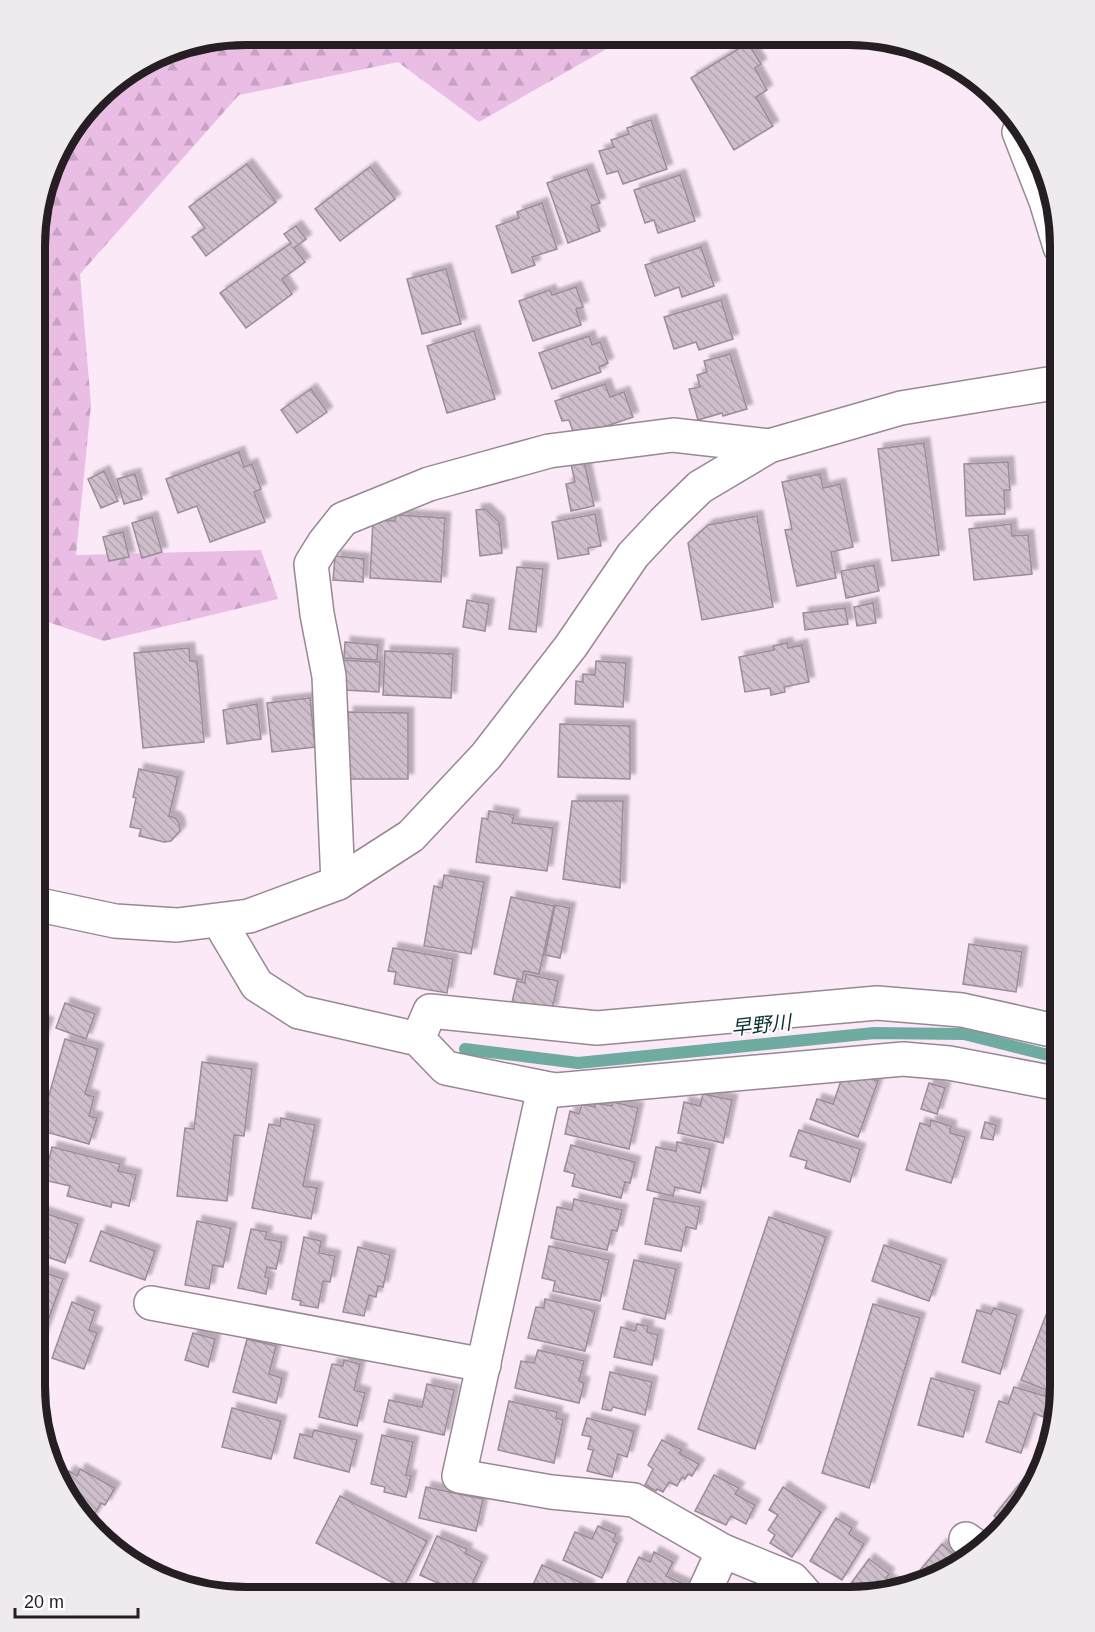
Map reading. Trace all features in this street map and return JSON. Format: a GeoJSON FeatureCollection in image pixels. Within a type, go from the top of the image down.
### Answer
{"type":"FeatureCollection","features":[{"type":"Feature","properties":{"kind":"street"},"geometry":{"type":"LineString","coordinates":[[1029,157],[1041,188]]}},
{"type":"Feature","properties":{"kind":"street"},"geometry":{"type":"LineString","coordinates":[[45,906],[115,921],[177,926],[249,916],[338,883],[411,836],[486,756],[571,646],[633,555],[700,487],[769,446],[901,408],[1050,384]]}},
{"type":"Feature","properties":{"kind":"street"},"geometry":{"type":"LineString","coordinates":[[338,883],[329,676],[317,614],[311,564],[343,519],[429,484],[549,451],[673,435],[769,446]]}},
{"type":"Feature","properties":{"kind":"street"},"geometry":{"type":"LineString","coordinates":[[219,921],[257,985],[299,1012],[418,1039],[446,1068],[544,1088],[567,1089],[903,1059],[949,1063],[1050,1082]]}},
{"type":"Feature","properties":{"kind":"street"},"geometry":{"type":"LineString","coordinates":[[418,1039],[430,1011],[597,1028],[877,1003],[962,1010],[1050,1030]]}},
{"type":"Feature","properties":{"kind":"street"},"geometry":{"type":"LineString","coordinates":[[544,1088],[459,1476],[551,1492],[634,1500],[723,1551],[792,1579],[799,1587]]}},
{"type":"Feature","properties":{"kind":"street"},"geometry":{"type":"LineString","coordinates":[[151,1303],[484,1365]]}},
{"type":"Feature","properties":{"kind":"street"},"geometry":{"type":"LineString","coordinates":[[707,1587],[723,1551]]}},
{"type":"Feature","properties":{"kind":"green space"},"geometry":{"type":"Polygon","coordinates":[[[233,45],[613,45],[479,122],[398,62],[239,95],[80,274],[91,405],[76,555],[261,550],[278,599],[104,641],[45,621],[45,246],[47,220],[60,169],[72,145],[95,113],[134,79],[169,60],[207,49],[233,45]]]}},
{"type":"Feature","properties":{"kind":"building"},"geometry":{"type":"Polygon","coordinates":[[[745,45],[749,45],[761,64],[755,68],[767,90],[756,97],[773,126],[734,150],[691,78],[745,45]]]}},
{"type":"Feature","properties":{"kind":"building"},"geometry":{"type":"Polygon","coordinates":[[[651,120],[667,169],[623,184],[618,171],[607,174],[599,151],[614,147],[611,140],[629,134],[627,128],[651,120]]]}},
{"type":"Feature","properties":{"kind":"building"},"geometry":{"type":"Polygon","coordinates":[[[247,164],[276,202],[206,256],[192,237],[205,228],[189,207],[247,164]]]}},
{"type":"Feature","properties":{"kind":"building"},"geometry":{"type":"Polygon","coordinates":[[[370,167],[395,199],[340,241],[315,209],[370,167]]]}},
{"type":"Feature","properties":{"kind":"building"},"geometry":{"type":"Polygon","coordinates":[[[587,169],[600,203],[591,206],[600,231],[568,243],[547,183],[587,169]]]}},
{"type":"Feature","properties":{"kind":"building"},"geometry":{"type":"Polygon","coordinates":[[[680,175],[695,221],[658,233],[654,220],[645,223],[634,190],[680,175]]]}},
{"type":"Feature","properties":{"kind":"building"},"geometry":{"type":"Polygon","coordinates":[[[542,203],[557,249],[532,257],[535,265],[512,273],[496,226],[519,218],[517,212],[542,203]]]}},
{"type":"Feature","properties":{"kind":"building"},"geometry":{"type":"Polygon","coordinates":[[[296,226],[306,239],[294,248],[305,262],[282,279],[292,294],[246,328],[220,293],[291,243],[284,234],[296,226]]]}},
{"type":"Feature","properties":{"kind":"building"},"geometry":{"type":"Polygon","coordinates":[[[701,247],[714,286],[682,297],[679,287],[655,296],[645,265],[701,247]]]}},
{"type":"Feature","properties":{"kind":"building"},"geometry":{"type":"Polygon","coordinates":[[[446,269],[461,324],[422,334],[407,279],[446,269]]]}},
{"type":"Feature","properties":{"kind":"building"},"geometry":{"type":"Polygon","coordinates":[[[576,287],[583,307],[576,309],[581,325],[533,341],[519,301],[550,290],[552,295],[576,287]]]}},
{"type":"Feature","properties":{"kind":"building"},"geometry":{"type":"Polygon","coordinates":[[[721,300],[733,339],[699,350],[696,342],[674,349],[664,317],[721,300]]]}},
{"type":"Feature","properties":{"kind":"building"},"geometry":{"type":"Polygon","coordinates":[[[474,331],[495,399],[447,413],[427,346],[474,331]]]}},
{"type":"Feature","properties":{"kind":"building"},"geometry":{"type":"Polygon","coordinates":[[[589,336],[592,345],[600,342],[608,363],[599,367],[601,372],[552,389],[539,353],[589,336]]]}},
{"type":"Feature","properties":{"kind":"building"},"geometry":{"type":"Polygon","coordinates":[[[730,354],[747,409],[698,420],[689,389],[700,387],[697,375],[707,372],[704,361],[730,354]]]}},
{"type":"Feature","properties":{"kind":"building"},"geometry":{"type":"Polygon","coordinates":[[[605,384],[610,397],[624,392],[633,417],[575,437],[569,420],[562,421],[555,401],[605,384]]]}},
{"type":"Feature","properties":{"kind":"building"},"geometry":{"type":"Polygon","coordinates":[[[311,389],[327,412],[297,433],[281,410],[311,389]]]}},
{"type":"Feature","properties":{"kind":"building"},"geometry":{"type":"Polygon","coordinates":[[[1047,441],[1050,441],[1050,464],[1047,441]]]}},
{"type":"Feature","properties":{"kind":"building"},"geometry":{"type":"Polygon","coordinates":[[[924,443],[939,555],[892,561],[878,449],[924,443]]]}},
{"type":"Feature","properties":{"kind":"building"},"geometry":{"type":"Polygon","coordinates":[[[239,452],[244,467],[252,464],[261,489],[254,492],[265,522],[210,542],[197,506],[178,513],[166,479],[239,452]]]}},
{"type":"Feature","properties":{"kind":"building"},"geometry":{"type":"Polygon","coordinates":[[[584,461],[594,506],[571,511],[566,484],[575,482],[571,464],[584,461]]]}},
{"type":"Feature","properties":{"kind":"building"},"geometry":{"type":"Polygon","coordinates":[[[1008,462],[1010,490],[1004,490],[1005,514],[966,516],[964,464],[1008,462]]]}},
{"type":"Feature","properties":{"kind":"building"},"geometry":{"type":"Polygon","coordinates":[[[104,471],[118,501],[101,508],[88,479],[104,471]]]}},
{"type":"Feature","properties":{"kind":"building"},"geometry":{"type":"Polygon","coordinates":[[[135,474],[142,499],[124,504],[117,479],[135,474]]]}},
{"type":"Feature","properties":{"kind":"building"},"geometry":{"type":"Polygon","coordinates":[[[820,474],[823,488],[840,484],[853,547],[831,552],[836,578],[797,586],[785,530],[792,529],[782,482],[820,474]]]}},
{"type":"Feature","properties":{"kind":"building"},"geometry":{"type":"Polygon","coordinates":[[[485,509],[499,522],[502,553],[480,556],[476,510],[485,509]]]}},
{"type":"Feature","properties":{"kind":"building"},"geometry":{"type":"Polygon","coordinates":[[[595,514],[601,546],[588,548],[589,554],[558,559],[552,522],[595,514]]]}},
{"type":"Feature","properties":{"kind":"building"},"geometry":{"type":"Polygon","coordinates":[[[396,515],[445,518],[441,582],[370,578],[373,520],[395,521],[396,515]]]}},
{"type":"Feature","properties":{"kind":"building"},"geometry":{"type":"Polygon","coordinates":[[[757,516],[773,607],[702,620],[688,543],[708,525],[757,516]]]}},
{"type":"Feature","properties":{"kind":"building"},"geometry":{"type":"Polygon","coordinates":[[[152,517],[162,552],[142,558],[132,523],[152,517]]]}},
{"type":"Feature","properties":{"kind":"building"},"geometry":{"type":"Polygon","coordinates":[[[1011,524],[1012,536],[1028,535],[1032,574],[974,580],[969,529],[1011,524]]]}},
{"type":"Feature","properties":{"kind":"building"},"geometry":{"type":"Polygon","coordinates":[[[123,532],[129,557],[109,561],[103,537],[123,532]]]}},
{"type":"Feature","properties":{"kind":"building"},"geometry":{"type":"Polygon","coordinates":[[[335,556],[364,559],[363,582],[333,580],[335,556]]]}},
{"type":"Feature","properties":{"kind":"building"},"geometry":{"type":"Polygon","coordinates":[[[874,565],[879,591],[846,598],[841,571],[874,565]]]}},
{"type":"Feature","properties":{"kind":"building"},"geometry":{"type":"Polygon","coordinates":[[[517,567],[543,569],[536,632],[509,629],[517,567]]]}},
{"type":"Feature","properties":{"kind":"building"},"geometry":{"type":"Polygon","coordinates":[[[467,600],[489,604],[485,631],[463,627],[467,600]]]}},
{"type":"Feature","properties":{"kind":"building"},"geometry":{"type":"Polygon","coordinates":[[[873,603],[876,623],[857,626],[854,607],[873,603]]]}},
{"type":"Feature","properties":{"kind":"building"},"geometry":{"type":"Polygon","coordinates":[[[845,608],[848,624],[805,630],[803,613],[845,608]]]}},
{"type":"Feature","properties":{"kind":"building"},"geometry":{"type":"Polygon","coordinates":[[[345,642],[378,645],[377,660],[344,658],[345,642]]]}},
{"type":"Feature","properties":{"kind":"building"},"geometry":{"type":"Polygon","coordinates":[[[787,643],[788,648],[802,645],[809,682],[784,687],[785,692],[771,695],[770,688],[745,692],[739,657],[774,650],[773,646],[787,643]]]}},
{"type":"Feature","properties":{"kind":"building"},"geometry":{"type":"Polygon","coordinates":[[[189,648],[190,661],[197,661],[204,742],[143,748],[134,653],[189,648]]]}},
{"type":"Feature","properties":{"kind":"building"},"geometry":{"type":"Polygon","coordinates":[[[385,651],[453,654],[451,698],[383,695],[385,651]]]}},
{"type":"Feature","properties":{"kind":"building"},"geometry":{"type":"Polygon","coordinates":[[[338,660],[380,662],[379,692],[344,690],[338,660]]]}},
{"type":"Feature","properties":{"kind":"building"},"geometry":{"type":"Polygon","coordinates":[[[596,661],[626,663],[623,707],[575,704],[576,681],[583,682],[583,674],[595,675],[596,661]]]}},
{"type":"Feature","properties":{"kind":"building"},"geometry":{"type":"Polygon","coordinates":[[[310,698],[315,747],[272,752],[267,703],[310,698]]]}},
{"type":"Feature","properties":{"kind":"building"},"geometry":{"type":"Polygon","coordinates":[[[257,704],[261,739],[227,744],[223,710],[257,704]]]}},
{"type":"Feature","properties":{"kind":"building"},"geometry":{"type":"Polygon","coordinates":[[[348,712],[408,713],[408,779],[348,779],[348,712]]]}},
{"type":"Feature","properties":{"kind":"building"},"geometry":{"type":"Polygon","coordinates":[[[560,724],[630,726],[630,779],[558,777],[560,724]]]}},
{"type":"Feature","properties":{"kind":"building"},"geometry":{"type":"Polygon","coordinates":[[[139,769],[178,777],[169,816],[175,818],[179,823],[180,831],[171,841],[164,842],[139,836],[141,829],[130,827],[139,769]]]}},
{"type":"Feature","properties":{"kind":"building"},"geometry":{"type":"Polygon","coordinates":[[[572,801],[623,801],[620,888],[563,879],[572,801]]]}},
{"type":"Feature","properties":{"kind":"building"},"geometry":{"type":"Polygon","coordinates":[[[489,811],[514,815],[512,823],[553,828],[547,871],[476,862],[482,818],[488,819],[489,811]]]}},
{"type":"Feature","properties":{"kind":"building"},"geometry":{"type":"Polygon","coordinates":[[[444,875],[484,882],[471,954],[424,946],[434,886],[442,888],[444,875]]]}},
{"type":"Feature","properties":{"kind":"building"},"geometry":{"type":"Polygon","coordinates":[[[511,897],[554,906],[539,974],[524,971],[522,980],[494,974],[511,897]]]}},
{"type":"Feature","properties":{"kind":"building"},"geometry":{"type":"Polygon","coordinates":[[[555,905],[570,908],[560,958],[545,955],[555,905]]]}},
{"type":"Feature","properties":{"kind":"building"},"geometry":{"type":"Polygon","coordinates":[[[969,944],[1022,952],[1016,992],[963,984],[969,944]]]}},
{"type":"Feature","properties":{"kind":"building"},"geometry":{"type":"Polygon","coordinates":[[[393,948],[453,959],[447,993],[394,984],[396,972],[388,971],[393,948]]]}},
{"type":"Feature","properties":{"kind":"building"},"geometry":{"type":"Polygon","coordinates":[[[526,974],[558,981],[552,1010],[512,1002],[517,981],[525,983],[526,974]]]}},
{"type":"Feature","properties":{"kind":"building"},"geometry":{"type":"Polygon","coordinates":[[[65,1003],[95,1014],[86,1039],[56,1028],[65,1003]]]}},
{"type":"Feature","properties":{"kind":"building"},"geometry":{"type":"Polygon","coordinates":[[[65,1039],[98,1049],[85,1094],[94,1097],[89,1116],[97,1118],[89,1144],[45,1132],[45,1109],[65,1039]]]}},
{"type":"Feature","properties":{"kind":"building"},"geometry":{"type":"Polygon","coordinates":[[[202,1062],[252,1069],[244,1136],[234,1135],[227,1201],[177,1196],[185,1128],[194,1129],[202,1062]]]}},
{"type":"Feature","properties":{"kind":"building"},"geometry":{"type":"Polygon","coordinates":[[[845,1069],[878,1081],[858,1137],[810,1119],[817,1099],[833,1104],[845,1069]]]}},
{"type":"Feature","properties":{"kind":"building"},"geometry":{"type":"Polygon","coordinates":[[[929,1083],[945,1088],[937,1114],[921,1109],[929,1083]]]}},
{"type":"Feature","properties":{"kind":"building"},"geometry":{"type":"Polygon","coordinates":[[[703,1094],[732,1100],[723,1143],[678,1133],[684,1102],[700,1106],[703,1094]]]}},
{"type":"Feature","properties":{"kind":"building"},"geometry":{"type":"Polygon","coordinates":[[[613,1102],[638,1108],[629,1149],[565,1134],[570,1111],[579,1114],[582,1104],[595,1107],[595,1103],[612,1106],[613,1102]]]}},
{"type":"Feature","properties":{"kind":"building"},"geometry":{"type":"Polygon","coordinates":[[[281,1118],[315,1125],[303,1186],[317,1188],[311,1219],[252,1208],[269,1124],[280,1126],[281,1118]]]}},
{"type":"Feature","properties":{"kind":"building"},"geometry":{"type":"Polygon","coordinates":[[[931,1120],[951,1126],[950,1133],[965,1137],[951,1183],[906,1170],[920,1123],[930,1126],[931,1120]]]}},
{"type":"Feature","properties":{"kind":"building"},"geometry":{"type":"Polygon","coordinates":[[[985,1122],[996,1125],[993,1140],[981,1138],[985,1122]]]}},
{"type":"Feature","properties":{"kind":"building"},"geometry":{"type":"Polygon","coordinates":[[[799,1130],[860,1149],[850,1182],[805,1168],[807,1161],[790,1156],[799,1130]]]}},
{"type":"Feature","properties":{"kind":"building"},"geometry":{"type":"Polygon","coordinates":[[[677,1142],[710,1149],[700,1193],[675,1187],[673,1196],[647,1190],[656,1147],[676,1151],[677,1142]]]}},
{"type":"Feature","properties":{"kind":"building"},"geometry":{"type":"Polygon","coordinates":[[[571,1145],[635,1162],[630,1183],[625,1182],[621,1198],[572,1186],[575,1174],[564,1171],[571,1145]]]}},
{"type":"Feature","properties":{"kind":"building"},"geometry":{"type":"Polygon","coordinates":[[[52,1147],[120,1164],[118,1171],[136,1175],[129,1206],[112,1202],[111,1207],[67,1196],[70,1186],[45,1180],[52,1147]]]}},
{"type":"Feature","properties":{"kind":"building"},"geometry":{"type":"Polygon","coordinates":[[[654,1198],[700,1207],[696,1229],[686,1227],[681,1251],[645,1244],[654,1198]]]}},
{"type":"Feature","properties":{"kind":"building"},"geometry":{"type":"Polygon","coordinates":[[[574,1199],[622,1210],[617,1231],[612,1230],[607,1250],[551,1238],[557,1207],[572,1210],[574,1199]]]}},
{"type":"Feature","properties":{"kind":"building"},"geometry":{"type":"Polygon","coordinates":[[[45,1213],[78,1224],[65,1263],[45,1256],[45,1213]]]}},
{"type":"Feature","properties":{"kind":"building"},"geometry":{"type":"Polygon","coordinates":[[[769,1217],[826,1237],[755,1449],[698,1429],[769,1217]]]}},
{"type":"Feature","properties":{"kind":"building"},"geometry":{"type":"Polygon","coordinates":[[[197,1221],[231,1228],[223,1267],[213,1265],[209,1289],[185,1285],[197,1221]]]}},
{"type":"Feature","properties":{"kind":"building"},"geometry":{"type":"Polygon","coordinates":[[[251,1229],[267,1232],[265,1239],[282,1242],[276,1269],[267,1267],[265,1277],[269,1278],[266,1294],[238,1288],[251,1229]]]}},
{"type":"Feature","properties":{"kind":"building"},"geometry":{"type":"Polygon","coordinates":[[[101,1231],[155,1251],[145,1280],[90,1261],[101,1231]]]}},
{"type":"Feature","properties":{"kind":"building"},"geometry":{"type":"Polygon","coordinates":[[[304,1237],[321,1241],[319,1253],[335,1256],[330,1282],[323,1281],[318,1308],[300,1305],[301,1301],[292,1299],[304,1237]]]}},
{"type":"Feature","properties":{"kind":"building"},"geometry":{"type":"Polygon","coordinates":[[[884,1245],[941,1265],[929,1301],[872,1281],[884,1245]]]}},
{"type":"Feature","properties":{"kind":"building"},"geometry":{"type":"Polygon","coordinates":[[[549,1246],[609,1260],[600,1301],[553,1291],[555,1281],[542,1278],[549,1246]]]}},
{"type":"Feature","properties":{"kind":"building"},"geometry":{"type":"Polygon","coordinates":[[[358,1247],[390,1255],[383,1287],[378,1286],[376,1297],[369,1295],[364,1316],[343,1312],[358,1247]]]}},
{"type":"Feature","properties":{"kind":"building"},"geometry":{"type":"Polygon","coordinates":[[[634,1260],[676,1269],[665,1319],[623,1309],[634,1260]]]}},
{"type":"Feature","properties":{"kind":"building"},"geometry":{"type":"Polygon","coordinates":[[[45,1273],[63,1279],[45,1329],[45,1273]]]}},
{"type":"Feature","properties":{"kind":"building"},"geometry":{"type":"Polygon","coordinates":[[[545,1299],[595,1311],[585,1351],[528,1338],[536,1307],[544,1308],[545,1299]]]}},
{"type":"Feature","properties":{"kind":"building"},"geometry":{"type":"Polygon","coordinates":[[[72,1302],[95,1311],[89,1330],[97,1333],[84,1369],[52,1358],[72,1302]]]}},
{"type":"Feature","properties":{"kind":"building"},"geometry":{"type":"Polygon","coordinates":[[[873,1304],[920,1318],[869,1488],[822,1473],[873,1304]]]}},
{"type":"Feature","properties":{"kind":"building"},"geometry":{"type":"Polygon","coordinates":[[[994,1308],[1017,1315],[1000,1374],[962,1362],[977,1310],[991,1314],[994,1308]]]}},
{"type":"Feature","properties":{"kind":"building"},"geometry":{"type":"Polygon","coordinates":[[[1046,1315],[1050,1317],[1049,1391],[1021,1380],[1046,1315]]]}},
{"type":"Feature","properties":{"kind":"building"},"geometry":{"type":"Polygon","coordinates":[[[637,1324],[648,1326],[647,1332],[658,1335],[652,1365],[614,1357],[621,1327],[635,1331],[637,1324]]]}},
{"type":"Feature","properties":{"kind":"building"},"geometry":{"type":"Polygon","coordinates":[[[193,1333],[215,1339],[208,1367],[185,1360],[193,1333]]]}},
{"type":"Feature","properties":{"kind":"building"},"geometry":{"type":"Polygon","coordinates":[[[247,1339],[276,1346],[269,1374],[282,1378],[276,1403],[233,1392],[247,1339]]]}},
{"type":"Feature","properties":{"kind":"building"},"geometry":{"type":"Polygon","coordinates":[[[538,1350],[584,1361],[579,1381],[584,1383],[579,1403],[515,1388],[521,1361],[534,1363],[538,1350]]]}},
{"type":"Feature","properties":{"kind":"building"},"geometry":{"type":"Polygon","coordinates":[[[344,1360],[360,1364],[354,1390],[365,1393],[357,1426],[319,1417],[332,1364],[343,1366],[344,1360]]]}},
{"type":"Feature","properties":{"kind":"building"},"geometry":{"type":"Polygon","coordinates":[[[610,1372],[652,1382],[645,1415],[613,1407],[611,1411],[602,1409],[610,1372]]]}},
{"type":"Feature","properties":{"kind":"building"},"geometry":{"type":"Polygon","coordinates":[[[931,1378],[975,1391],[963,1437],[918,1425],[931,1378]]]}},
{"type":"Feature","properties":{"kind":"building"},"geometry":{"type":"Polygon","coordinates":[[[427,1384],[454,1390],[444,1435],[384,1422],[389,1400],[422,1407],[427,1384]]]}},
{"type":"Feature","properties":{"kind":"building"},"geometry":{"type":"Polygon","coordinates":[[[1014,1387],[1049,1397],[1043,1417],[1034,1413],[1021,1453],[986,1442],[999,1401],[1008,1404],[1014,1387]]]}},
{"type":"Feature","properties":{"kind":"building"},"geometry":{"type":"Polygon","coordinates":[[[509,1401],[557,1412],[556,1418],[563,1420],[554,1463],[498,1450],[509,1401]]]}},
{"type":"Feature","properties":{"kind":"building"},"geometry":{"type":"Polygon","coordinates":[[[232,1408],[281,1421],[271,1459],[222,1447],[232,1408]]]}},
{"type":"Feature","properties":{"kind":"building"},"geometry":{"type":"Polygon","coordinates":[[[587,1418],[634,1431],[627,1457],[618,1454],[612,1477],[587,1471],[593,1450],[588,1449],[591,1437],[582,1435],[587,1418]]]}},
{"type":"Feature","properties":{"kind":"building"},"geometry":{"type":"Polygon","coordinates":[[[314,1430],[357,1440],[349,1472],[294,1458],[300,1434],[312,1437],[314,1430]]]}},
{"type":"Feature","properties":{"kind":"building"},"geometry":{"type":"Polygon","coordinates":[[[382,1435],[413,1442],[406,1475],[411,1476],[406,1497],[384,1492],[385,1487],[371,1484],[382,1435]]]}},
{"type":"Feature","properties":{"kind":"building"},"geometry":{"type":"Polygon","coordinates":[[[662,1440],[682,1450],[679,1453],[699,1464],[692,1476],[688,1474],[685,1479],[682,1477],[677,1486],[669,1482],[663,1492],[645,1485],[653,1469],[648,1465],[662,1440]]]}},
{"type":"Feature","properties":{"kind":"building"},"geometry":{"type":"Polygon","coordinates":[[[80,1469],[115,1488],[105,1505],[101,1503],[94,1516],[67,1476],[69,1471],[77,1476],[80,1469]]]}},
{"type":"Feature","properties":{"kind":"building"},"geometry":{"type":"Polygon","coordinates":[[[714,1475],[739,1488],[735,1494],[755,1505],[746,1524],[731,1516],[726,1525],[695,1511],[714,1475]]]}},
{"type":"Feature","properties":{"kind":"building"},"geometry":{"type":"Polygon","coordinates":[[[1025,1477],[1027,1479],[1016,1498],[1000,1519],[994,1516],[1025,1477]]]}},
{"type":"Feature","properties":{"kind":"building"},"geometry":{"type":"Polygon","coordinates":[[[426,1487],[483,1499],[476,1531],[419,1518],[426,1487]]]}},
{"type":"Feature","properties":{"kind":"building"},"geometry":{"type":"Polygon","coordinates":[[[783,1487],[821,1512],[792,1557],[770,1543],[775,1535],[768,1530],[778,1515],[769,1510],[783,1487]]]}},
{"type":"Feature","properties":{"kind":"building"},"geometry":{"type":"Polygon","coordinates":[[[340,1496],[427,1541],[404,1587],[316,1543],[340,1496]]]}},
{"type":"Feature","properties":{"kind":"building"},"geometry":{"type":"Polygon","coordinates":[[[836,1518],[852,1528],[849,1534],[864,1544],[842,1580],[810,1561],[836,1518]]]}},
{"type":"Feature","properties":{"kind":"building"},"geometry":{"type":"Polygon","coordinates":[[[598,1526],[616,1534],[613,1541],[617,1543],[602,1578],[563,1560],[575,1532],[592,1539],[598,1526]]]}},
{"type":"Feature","properties":{"kind":"building"},"geometry":{"type":"Polygon","coordinates":[[[437,1536],[467,1549],[465,1553],[482,1562],[471,1587],[447,1587],[420,1575],[437,1536]]]}},
{"type":"Feature","properties":{"kind":"building"},"geometry":{"type":"Polygon","coordinates":[[[942,1544],[956,1556],[926,1572],[916,1575],[942,1544]]]}},
{"type":"Feature","properties":{"kind":"building"},"geometry":{"type":"Polygon","coordinates":[[[654,1552],[673,1562],[666,1576],[686,1585],[685,1587],[637,1587],[627,1582],[639,1557],[650,1562],[654,1552]]]}},
{"type":"Feature","properties":{"kind":"building"},"geometry":{"type":"Polygon","coordinates":[[[869,1559],[889,1574],[886,1578],[891,1582],[862,1587],[848,1587],[869,1559]]]}},
{"type":"Feature","properties":{"kind":"building"},"geometry":{"type":"Polygon","coordinates":[[[542,1565],[589,1586],[589,1587],[532,1587],[542,1565]]]}},
{"type":"Feature","properties":{"kind":"waterway","name":"早野川"},"geometry":{"type":"LineString","coordinates":[[465,1049],[578,1063],[874,1033],[964,1034],[1050,1056]]}}]}
